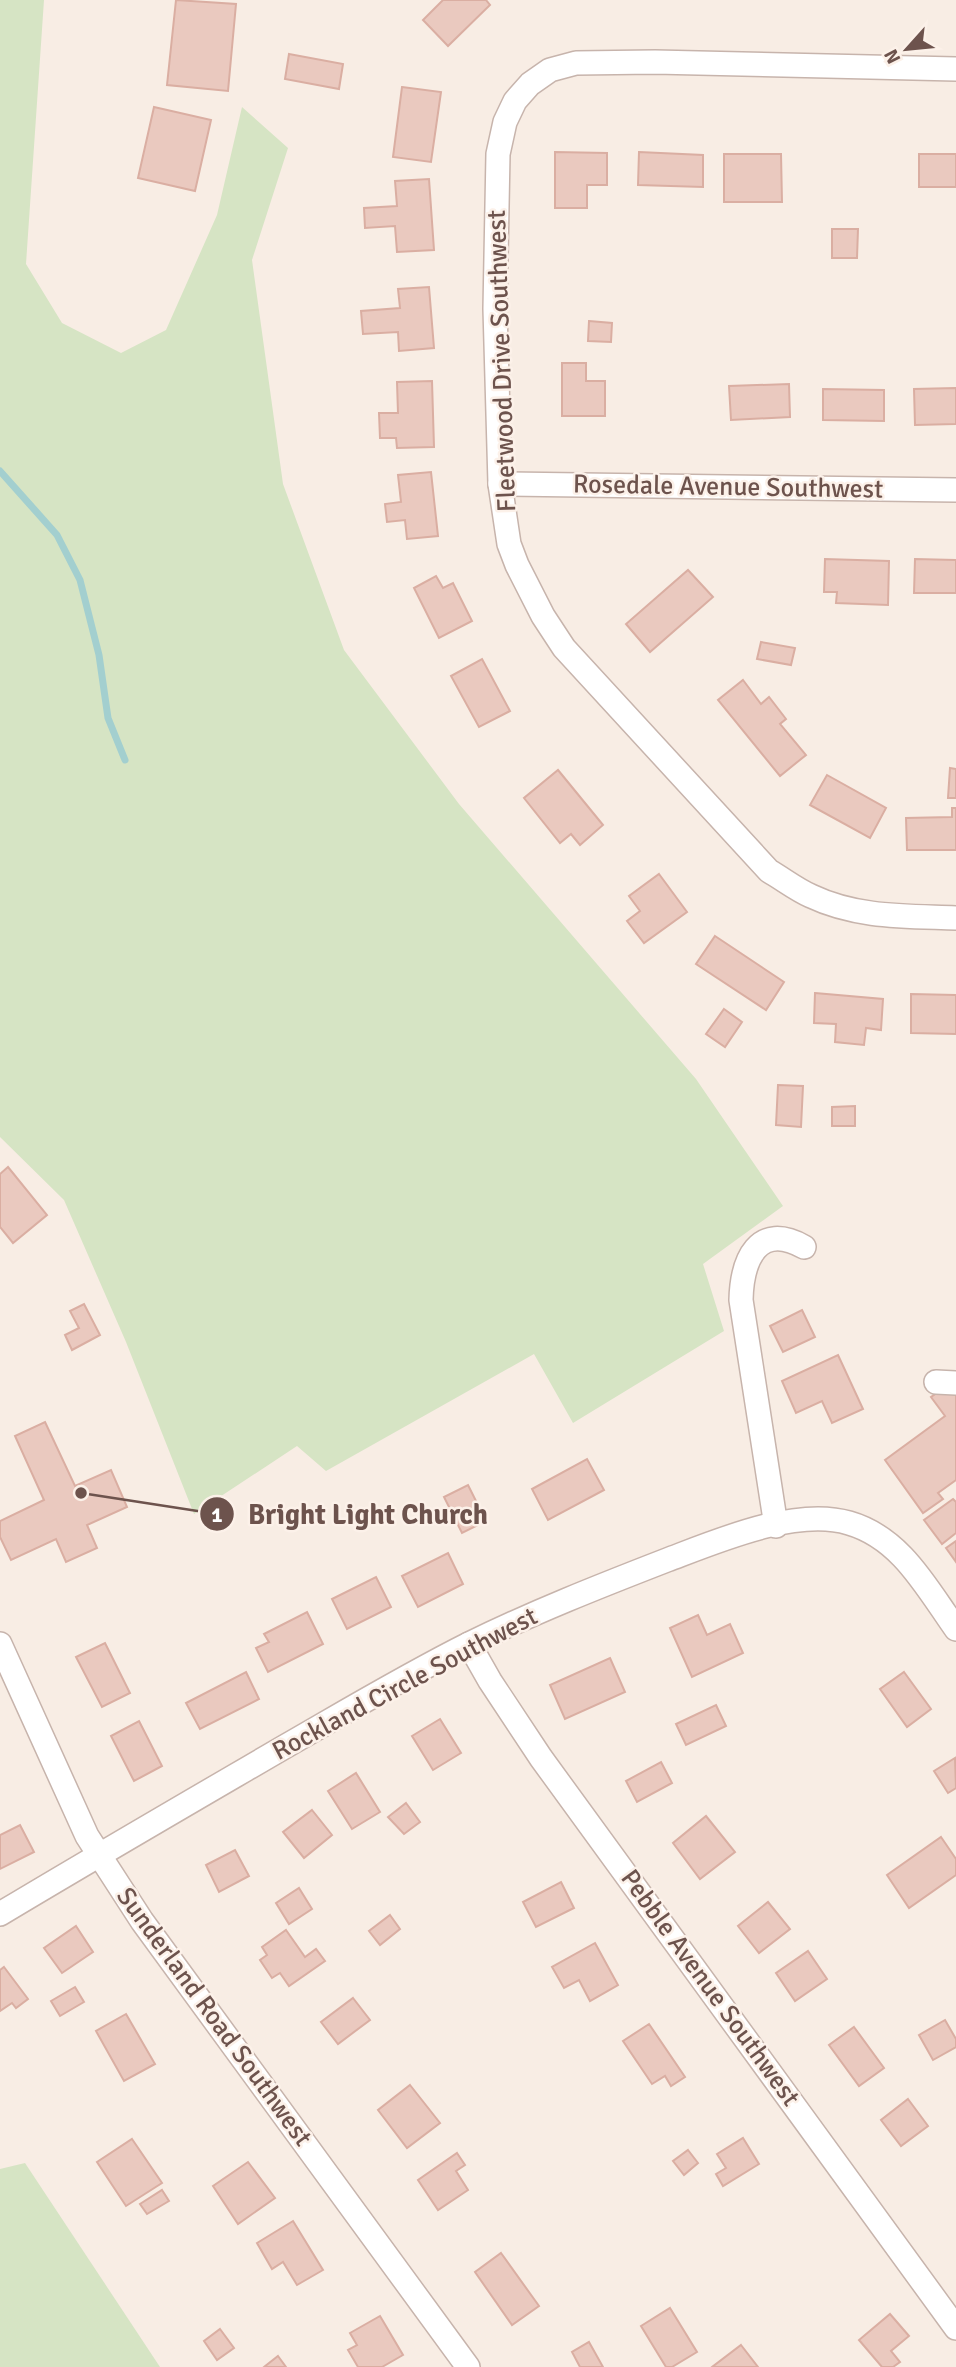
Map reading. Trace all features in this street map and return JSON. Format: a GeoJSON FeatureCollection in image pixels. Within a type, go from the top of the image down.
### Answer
{"type":"FeatureCollection","features":[{"type":"Feature","properties":{"kind":"street","name":"Fleetwood Drive Southwest"},"geometry":{"type":"LineString","coordinates":[[956,69],[655,62],[576,63],[550,71],[530,84],[515,101],[505,122],[498,154],[495,309],[500,484],[509,544],[543,617],[564,648],[769,871],[811,896],[843,908],[870,914],[956,918]]}},
{"type":"Feature","properties":{"kind":"street","name":"Rosedale Avenue Southwest"},"geometry":{"type":"LineString","coordinates":[[500,484],[956,489]]}},
{"type":"Feature","properties":{"kind":"street"},"geometry":{"type":"LineString","coordinates":[[776,1525],[742,1313],[742,1274],[754,1249],[765,1242],[790,1239],[804,1247]]}},
{"type":"Feature","properties":{"kind":"street","name":"Rockland Circle Southwest"},"geometry":{"type":"LineString","coordinates":[[0,1914],[469,1644],[569,1597],[711,1543],[803,1520],[848,1522],[878,1535],[893,1546],[911,1566],[956,1629]]}},
{"type":"Feature","properties":{"kind":"street","name":"Sunderland Road Southwest"},"geometry":{"type":"LineString","coordinates":[[0,1644],[39,1736],[99,1855],[150,1932],[468,2367]]}},
{"type":"Feature","properties":{"kind":"street","name":"Pebble Avenue Southwest"},"geometry":{"type":"LineString","coordinates":[[469,1644],[541,1758],[956,2328]]}},
{"type":"Feature","properties":{"kind":"green space"},"geometry":{"type":"Polygon","coordinates":[[[0,0],[44,0],[26,264],[62,323],[121,353],[166,330],[217,215],[242,107],[288,148],[252,260],[283,484],[344,650],[459,804],[696,1079],[783,1206],[703,1264],[724,1331],[573,1423],[534,1354],[326,1471],[297,1446],[194,1514],[126,1342],[64,1200],[0,1137],[0,0]]]}},
{"type":"Feature","properties":{"kind":"green space"},"geometry":{"type":"Polygon","coordinates":[[[25,2163],[160,2367],[0,2367],[0,2169],[25,2163]]]}},
{"type":"Feature","properties":{"kind":"building"},"geometry":{"type":"Polygon","coordinates":[[[176,0],[236,4],[228,91],[167,85],[176,0]]]}},
{"type":"Feature","properties":{"kind":"building"},"geometry":{"type":"Polygon","coordinates":[[[443,0],[486,0],[490,5],[448,46],[423,20],[443,0]]]}},
{"type":"Feature","properties":{"kind":"building"},"geometry":{"type":"Polygon","coordinates":[[[289,54],[343,64],[339,89],[285,79],[289,54]]]}},
{"type":"Feature","properties":{"kind":"building"},"geometry":{"type":"Polygon","coordinates":[[[402,87],[441,92],[431,162],[393,157],[402,87]]]}},
{"type":"Feature","properties":{"kind":"building"},"geometry":{"type":"Polygon","coordinates":[[[154,107],[211,120],[195,191],[138,178],[154,107]]]}},
{"type":"Feature","properties":{"kind":"building"},"geometry":{"type":"Polygon","coordinates":[[[555,152],[607,153],[607,185],[587,185],[587,208],[555,208],[555,152]]]}},
{"type":"Feature","properties":{"kind":"building"},"geometry":{"type":"Polygon","coordinates":[[[639,152],[703,155],[703,187],[638,185],[639,152]]]}},
{"type":"Feature","properties":{"kind":"building"},"geometry":{"type":"Polygon","coordinates":[[[724,154],[781,154],[782,202],[724,202],[724,154]]]}},
{"type":"Feature","properties":{"kind":"building"},"geometry":{"type":"Polygon","coordinates":[[[919,154],[956,154],[956,187],[919,187],[919,154]]]}},
{"type":"Feature","properties":{"kind":"building"},"geometry":{"type":"Polygon","coordinates":[[[429,179],[434,250],[397,252],[395,226],[365,228],[364,208],[397,206],[395,181],[429,179]]]}},
{"type":"Feature","properties":{"kind":"building"},"geometry":{"type":"Polygon","coordinates":[[[832,229],[858,229],[857,258],[832,258],[832,229]]]}},
{"type":"Feature","properties":{"kind":"building"},"geometry":{"type":"Polygon","coordinates":[[[429,287],[434,348],[399,351],[398,332],[363,334],[361,311],[400,308],[398,289],[429,287]]]}},
{"type":"Feature","properties":{"kind":"building"},"geometry":{"type":"Polygon","coordinates":[[[589,321],[612,323],[611,342],[588,341],[589,321]]]}},
{"type":"Feature","properties":{"kind":"building"},"geometry":{"type":"Polygon","coordinates":[[[562,363],[586,363],[586,381],[605,381],[605,416],[562,416],[562,363]]]}},
{"type":"Feature","properties":{"kind":"building"},"geometry":{"type":"Polygon","coordinates":[[[432,381],[434,447],[397,448],[396,438],[380,438],[379,413],[398,413],[397,382],[432,381]]]}},
{"type":"Feature","properties":{"kind":"building"},"geometry":{"type":"Polygon","coordinates":[[[789,384],[790,417],[731,420],[729,386],[789,384]]]}},
{"type":"Feature","properties":{"kind":"building"},"geometry":{"type":"Polygon","coordinates":[[[956,388],[956,424],[915,425],[914,389],[956,388]]]}},
{"type":"Feature","properties":{"kind":"building"},"geometry":{"type":"Polygon","coordinates":[[[823,389],[884,390],[884,421],[823,420],[823,389]]]}},
{"type":"Feature","properties":{"kind":"building"},"geometry":{"type":"Polygon","coordinates":[[[431,472],[438,536],[407,539],[405,520],[387,522],[385,504],[401,502],[398,475],[431,472]]]}},
{"type":"Feature","properties":{"kind":"building"},"geometry":{"type":"Polygon","coordinates":[[[825,559],[889,561],[888,605],[836,603],[837,592],[824,592],[825,559]]]}},
{"type":"Feature","properties":{"kind":"building"},"geometry":{"type":"Polygon","coordinates":[[[915,559],[956,560],[956,593],[914,593],[915,559]]]}},
{"type":"Feature","properties":{"kind":"building"},"geometry":{"type":"Polygon","coordinates":[[[688,570],[713,597],[650,652],[626,624],[688,570]]]}},
{"type":"Feature","properties":{"kind":"building"},"geometry":{"type":"Polygon","coordinates":[[[436,576],[443,588],[453,583],[472,621],[439,638],[414,588],[436,576]]]}},
{"type":"Feature","properties":{"kind":"building"},"geometry":{"type":"Polygon","coordinates":[[[761,642],[795,648],[791,665],[757,659],[761,642]]]}},
{"type":"Feature","properties":{"kind":"building"},"geometry":{"type":"Polygon","coordinates":[[[482,659],[510,711],[479,727],[451,676],[482,659]]]}},
{"type":"Feature","properties":{"kind":"building"},"geometry":{"type":"Polygon","coordinates":[[[743,680],[761,704],[769,697],[786,719],[780,724],[806,755],[780,776],[718,700],[743,680]]]}},
{"type":"Feature","properties":{"kind":"building"},"geometry":{"type":"Polygon","coordinates":[[[950,768],[956,769],[956,798],[948,798],[950,768]]]}},
{"type":"Feature","properties":{"kind":"building"},"geometry":{"type":"Polygon","coordinates":[[[558,770],[603,825],[580,845],[571,834],[560,843],[524,798],[558,770]]]}},
{"type":"Feature","properties":{"kind":"building"},"geometry":{"type":"Polygon","coordinates":[[[827,775],[886,808],[870,838],[810,805],[827,775]]]}},
{"type":"Feature","properties":{"kind":"building"},"geometry":{"type":"Polygon","coordinates":[[[952,808],[956,808],[956,850],[907,850],[906,818],[952,817],[952,808]]]}},
{"type":"Feature","properties":{"kind":"building"},"geometry":{"type":"Polygon","coordinates":[[[659,874],[687,912],[644,943],[627,921],[640,911],[629,896],[659,874]]]}},
{"type":"Feature","properties":{"kind":"building"},"geometry":{"type":"Polygon","coordinates":[[[715,936],[784,982],[766,1010],[696,964],[715,936]]]}},
{"type":"Feature","properties":{"kind":"building"},"geometry":{"type":"Polygon","coordinates":[[[815,993],[883,999],[881,1030],[866,1028],[864,1045],[835,1042],[836,1024],[814,1023],[815,993]]]}},
{"type":"Feature","properties":{"kind":"building"},"geometry":{"type":"Polygon","coordinates":[[[911,994],[956,995],[956,1034],[911,1033],[911,994]]]}},
{"type":"Feature","properties":{"kind":"building"},"geometry":{"type":"Polygon","coordinates":[[[724,1009],[742,1022],[725,1047],[706,1034],[724,1009]]]}},
{"type":"Feature","properties":{"kind":"building"},"geometry":{"type":"Polygon","coordinates":[[[778,1085],[803,1086],[801,1127],[776,1125],[778,1085]]]}},
{"type":"Feature","properties":{"kind":"building"},"geometry":{"type":"Polygon","coordinates":[[[855,1106],[855,1126],[832,1126],[832,1107],[855,1106]]]}},
{"type":"Feature","properties":{"kind":"building"},"geometry":{"type":"Polygon","coordinates":[[[8,1167],[47,1215],[13,1243],[0,1227],[0,1174],[8,1167]]]}},
{"type":"Feature","properties":{"kind":"building"},"geometry":{"type":"Polygon","coordinates":[[[84,1304],[100,1335],[72,1350],[65,1335],[79,1328],[70,1311],[84,1304]]]}},
{"type":"Feature","properties":{"kind":"building"},"geometry":{"type":"Polygon","coordinates":[[[802,1310],[815,1337],[783,1352],[770,1326],[802,1310]]]}},
{"type":"Feature","properties":{"kind":"building"},"geometry":{"type":"Polygon","coordinates":[[[838,1355],[863,1409],[832,1423],[822,1401],[796,1413],[782,1381],[838,1355]]]}},
{"type":"Feature","properties":{"kind":"building"},"geometry":{"type":"Polygon","coordinates":[[[950,1384],[956,1392],[956,1480],[938,1493],[943,1499],[923,1513],[885,1460],[945,1416],[931,1397],[950,1384]]]}},
{"type":"Feature","properties":{"kind":"building"},"geometry":{"type":"Polygon","coordinates":[[[45,1422],[75,1486],[111,1470],[127,1507],[87,1525],[97,1548],[66,1562],[56,1539],[11,1560],[0,1537],[0,1521],[44,1500],[15,1436],[45,1422]]]}},
{"type":"Feature","properties":{"kind":"building"},"geometry":{"type":"Polygon","coordinates":[[[587,1459],[604,1490],[548,1520],[532,1489],[587,1459]]]}},
{"type":"Feature","properties":{"kind":"building"},"geometry":{"type":"Polygon","coordinates":[[[468,1485],[486,1521],[462,1533],[444,1497],[468,1485]]]}},
{"type":"Feature","properties":{"kind":"building"},"geometry":{"type":"Polygon","coordinates":[[[953,1499],[956,1502],[956,1533],[942,1544],[924,1520],[953,1499]]]}},
{"type":"Feature","properties":{"kind":"building"},"geometry":{"type":"Polygon","coordinates":[[[956,1541],[956,1562],[946,1548],[956,1541]]]}},
{"type":"Feature","properties":{"kind":"building"},"geometry":{"type":"Polygon","coordinates":[[[448,1553],[463,1584],[418,1607],[402,1576],[448,1553]]]}},
{"type":"Feature","properties":{"kind":"building"},"geometry":{"type":"Polygon","coordinates":[[[376,1577],[391,1607],[347,1629],[332,1599],[376,1577]]]}},
{"type":"Feature","properties":{"kind":"building"},"geometry":{"type":"Polygon","coordinates":[[[307,1612],[323,1644],[268,1672],[256,1648],[269,1642],[264,1634],[307,1612]]]}},
{"type":"Feature","properties":{"kind":"building"},"geometry":{"type":"Polygon","coordinates":[[[698,1615],[707,1635],[730,1624],[743,1653],[692,1677],[670,1628],[698,1615]]]}},
{"type":"Feature","properties":{"kind":"building"},"geometry":{"type":"Polygon","coordinates":[[[105,1643],[130,1693],[102,1707],[76,1657],[105,1643]]]}},
{"type":"Feature","properties":{"kind":"building"},"geometry":{"type":"Polygon","coordinates":[[[610,1658],[625,1692],[565,1719],[550,1685],[610,1658]]]}},
{"type":"Feature","properties":{"kind":"building"},"geometry":{"type":"Polygon","coordinates":[[[246,1672],[259,1699],[200,1729],[186,1703],[246,1672]]]}},
{"type":"Feature","properties":{"kind":"building"},"geometry":{"type":"Polygon","coordinates":[[[904,1672],[931,1709],[907,1727],[880,1689],[904,1672]]]}},
{"type":"Feature","properties":{"kind":"building"},"geometry":{"type":"Polygon","coordinates":[[[716,1705],[726,1726],[686,1745],[676,1724],[716,1705]]]}},
{"type":"Feature","properties":{"kind":"building"},"geometry":{"type":"Polygon","coordinates":[[[440,1719],[461,1753],[433,1770],[412,1736],[440,1719]]]}},
{"type":"Feature","properties":{"kind":"building"},"geometry":{"type":"Polygon","coordinates":[[[139,1721],[162,1766],[134,1781],[111,1736],[139,1721]]]}},
{"type":"Feature","properties":{"kind":"building"},"geometry":{"type":"Polygon","coordinates":[[[955,1758],[956,1788],[948,1793],[934,1771],[955,1758]]]}},
{"type":"Feature","properties":{"kind":"building"},"geometry":{"type":"Polygon","coordinates":[[[661,1762],[672,1783],[637,1802],[626,1781],[661,1762]]]}},
{"type":"Feature","properties":{"kind":"building"},"geometry":{"type":"Polygon","coordinates":[[[356,1773],[380,1812],[352,1829],[328,1791],[356,1773]]]}},
{"type":"Feature","properties":{"kind":"building"},"geometry":{"type":"Polygon","coordinates":[[[406,1803],[420,1822],[404,1834],[388,1817],[406,1803]]]}},
{"type":"Feature","properties":{"kind":"building"},"geometry":{"type":"Polygon","coordinates":[[[312,1810],[332,1835],[304,1858],[283,1832],[312,1810]]]}},
{"type":"Feature","properties":{"kind":"building"},"geometry":{"type":"Polygon","coordinates":[[[706,1816],[735,1852],[700,1879],[673,1843],[706,1816]]]}},
{"type":"Feature","properties":{"kind":"building"},"geometry":{"type":"Polygon","coordinates":[[[20,1825],[34,1852],[0,1869],[0,1835],[20,1825]]]}},
{"type":"Feature","properties":{"kind":"building"},"geometry":{"type":"Polygon","coordinates":[[[941,1837],[956,1859],[956,1875],[909,1908],[887,1875],[941,1837]]]}},
{"type":"Feature","properties":{"kind":"building"},"geometry":{"type":"Polygon","coordinates":[[[235,1850],[249,1876],[219,1892],[206,1865],[235,1850]]]}},
{"type":"Feature","properties":{"kind":"building"},"geometry":{"type":"Polygon","coordinates":[[[561,1882],[574,1908],[536,1927],[523,1902],[561,1882]]]}},
{"type":"Feature","properties":{"kind":"building"},"geometry":{"type":"Polygon","coordinates":[[[299,1888],[312,1909],[289,1924],[276,1903],[299,1888]]]}},
{"type":"Feature","properties":{"kind":"building"},"geometry":{"type":"Polygon","coordinates":[[[768,1902],[790,1929],[759,1953],[738,1926],[768,1902]]]}},
{"type":"Feature","properties":{"kind":"building"},"geometry":{"type":"Polygon","coordinates":[[[390,1915],[400,1929],[380,1945],[369,1931],[390,1915]]]}},
{"type":"Feature","properties":{"kind":"building"},"geometry":{"type":"Polygon","coordinates":[[[76,1926],[93,1952],[62,1973],[44,1948],[76,1926]]]}},
{"type":"Feature","properties":{"kind":"building"},"geometry":{"type":"Polygon","coordinates":[[[286,1930],[305,1957],[316,1949],[325,1961],[289,1986],[280,1973],[272,1978],[260,1960],[267,1955],[262,1947],[286,1930]]]}},
{"type":"Feature","properties":{"kind":"building"},"geometry":{"type":"Polygon","coordinates":[[[595,1943],[618,1985],[590,2001],[579,1980],[564,1988],[552,1967],[595,1943]]]}},
{"type":"Feature","properties":{"kind":"building"},"geometry":{"type":"Polygon","coordinates":[[[808,1951],[827,1979],[795,2001],[776,1973],[808,1951]]]}},
{"type":"Feature","properties":{"kind":"building"},"geometry":{"type":"Polygon","coordinates":[[[4,1967],[28,1999],[16,2008],[12,2003],[0,2011],[0,1970],[4,1967]]]}},
{"type":"Feature","properties":{"kind":"building"},"geometry":{"type":"Polygon","coordinates":[[[75,1987],[84,2002],[60,2016],[51,2001],[75,1987]]]}},
{"type":"Feature","properties":{"kind":"building"},"geometry":{"type":"Polygon","coordinates":[[[353,1998],[370,2020],[338,2044],[321,2022],[353,1998]]]}},
{"type":"Feature","properties":{"kind":"building"},"geometry":{"type":"Polygon","coordinates":[[[126,2014],[155,2064],[124,2081],[96,2031],[126,2014]]]}},
{"type":"Feature","properties":{"kind":"building"},"geometry":{"type":"Polygon","coordinates":[[[945,2020],[956,2039],[956,2047],[933,2060],[919,2035],[945,2020]]]}},
{"type":"Feature","properties":{"kind":"building"},"geometry":{"type":"Polygon","coordinates":[[[649,2024],[685,2077],[671,2086],[665,2076],[652,2084],[623,2041],[649,2024]]]}},
{"type":"Feature","properties":{"kind":"building"},"geometry":{"type":"Polygon","coordinates":[[[854,2027],[884,2068],[859,2086],[829,2045],[854,2027]]]}},
{"type":"Feature","properties":{"kind":"building"},"geometry":{"type":"Polygon","coordinates":[[[410,2085],[440,2123],[407,2148],[378,2110],[410,2085]]]}},
{"type":"Feature","properties":{"kind":"building"},"geometry":{"type":"Polygon","coordinates":[[[908,2099],[928,2126],[901,2146],[881,2120],[908,2099]]]}},
{"type":"Feature","properties":{"kind":"building"},"geometry":{"type":"Polygon","coordinates":[[[743,2138],[759,2164],[723,2186],[716,2174],[726,2168],[717,2154],[743,2138]]]}},
{"type":"Feature","properties":{"kind":"building"},"geometry":{"type":"Polygon","coordinates":[[[132,2139],[162,2183],[126,2206],[97,2162],[132,2139]]]}},
{"type":"Feature","properties":{"kind":"building"},"geometry":{"type":"Polygon","coordinates":[[[688,2150],[698,2163],[684,2175],[673,2161],[688,2150]]]}},
{"type":"Feature","properties":{"kind":"building"},"geometry":{"type":"Polygon","coordinates":[[[457,2153],[465,2165],[456,2171],[468,2190],[438,2210],[418,2180],[457,2153]]]}},
{"type":"Feature","properties":{"kind":"building"},"geometry":{"type":"Polygon","coordinates":[[[248,2162],[275,2198],[238,2224],[213,2186],[248,2162]]]}},
{"type":"Feature","properties":{"kind":"building"},"geometry":{"type":"Polygon","coordinates":[[[162,2190],[169,2201],[147,2214],[140,2204],[162,2190]]]}},
{"type":"Feature","properties":{"kind":"building"},"geometry":{"type":"Polygon","coordinates":[[[293,2221],[323,2270],[297,2285],[283,2262],[272,2269],[257,2243],[293,2221]]]}},
{"type":"Feature","properties":{"kind":"building"},"geometry":{"type":"Polygon","coordinates":[[[501,2253],[539,2306],[512,2325],[475,2272],[501,2253]]]}},
{"type":"Feature","properties":{"kind":"building"},"geometry":{"type":"Polygon","coordinates":[[[670,2308],[697,2352],[672,2367],[666,2367],[641,2326],[670,2308]]]}},
{"type":"Feature","properties":{"kind":"building"},"geometry":{"type":"Polygon","coordinates":[[[890,2314],[909,2336],[891,2351],[900,2362],[893,2367],[882,2367],[859,2340],[890,2314]]]}},
{"type":"Feature","properties":{"kind":"building"},"geometry":{"type":"Polygon","coordinates":[[[380,2316],[403,2355],[382,2367],[358,2367],[348,2350],[357,2345],[350,2333],[380,2316]]]}},
{"type":"Feature","properties":{"kind":"building"},"geometry":{"type":"Polygon","coordinates":[[[220,2329],[234,2348],[217,2360],[204,2341],[220,2329]]]}},
{"type":"Feature","properties":{"kind":"building"},"geometry":{"type":"Polygon","coordinates":[[[589,2342],[603,2367],[580,2367],[572,2352],[589,2342]]]}},
{"type":"Feature","properties":{"kind":"building"},"geometry":{"type":"Polygon","coordinates":[[[741,2345],[758,2367],[712,2367],[741,2345]]]}},
{"type":"Feature","properties":{"kind":"building"},"geometry":{"type":"Polygon","coordinates":[[[278,2356],[286,2367],[264,2367],[278,2356]]]}},
{"type":"Feature","properties":{"kind":"waterway"},"geometry":{"type":"LineString","coordinates":[[0,471],[57,535],[80,580],[99,655],[108,718],[125,760]]}},
{"type":"Feature","properties":{"kind":"place","name":"Bright Light Church"},"geometry":{"type":"Point","coordinates":[81,1493]}}]}
